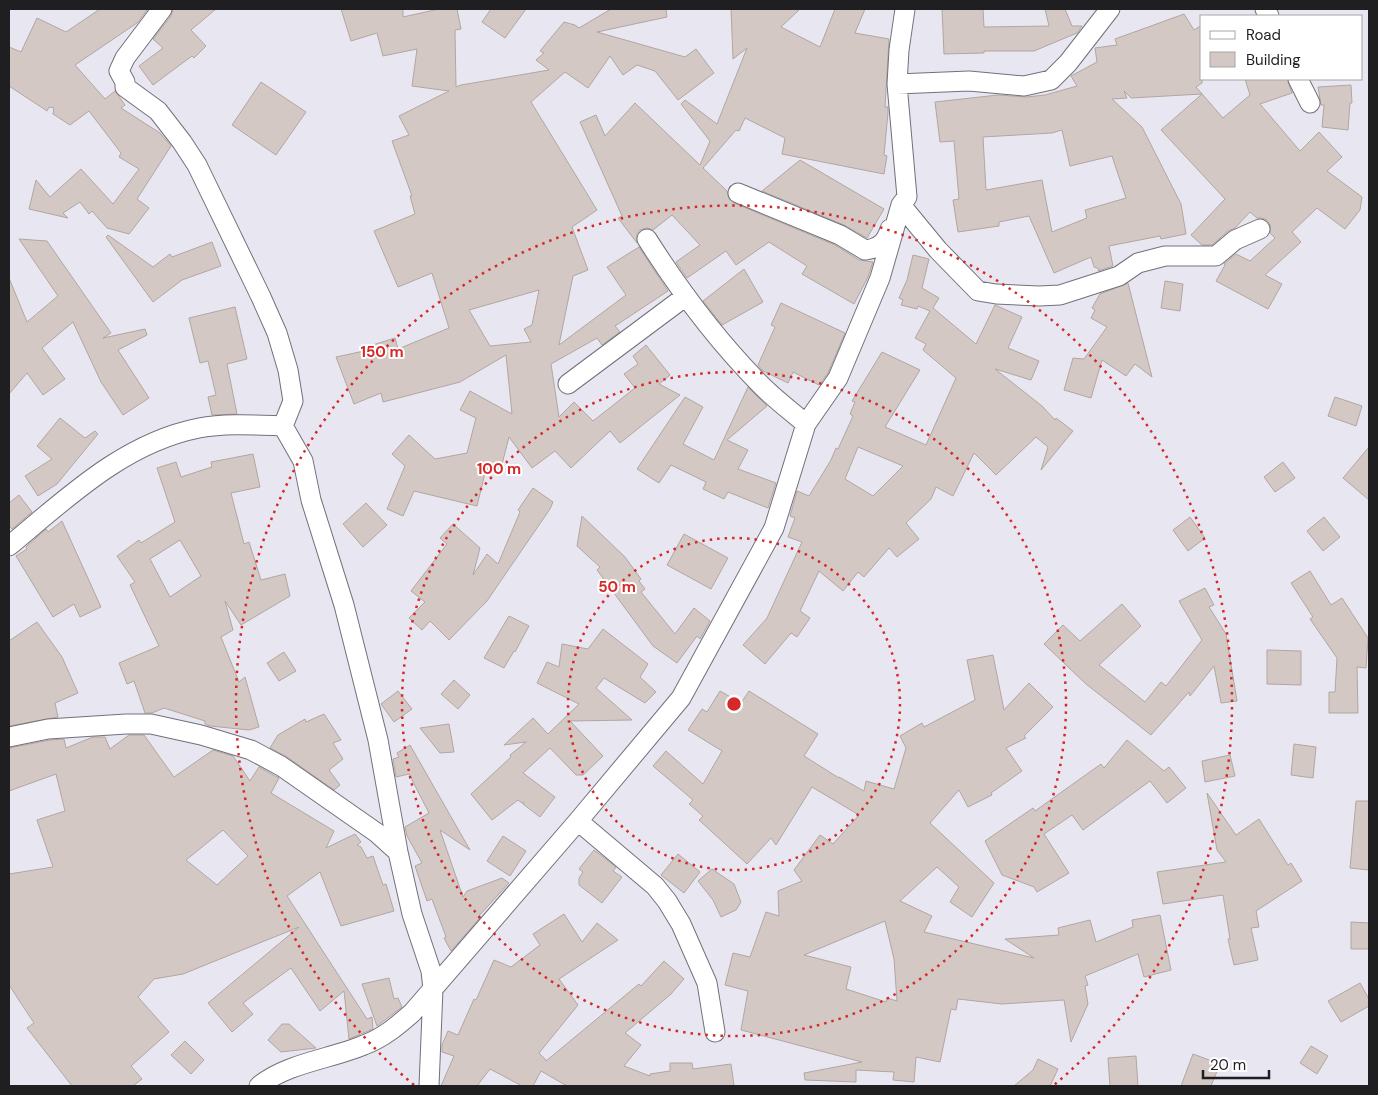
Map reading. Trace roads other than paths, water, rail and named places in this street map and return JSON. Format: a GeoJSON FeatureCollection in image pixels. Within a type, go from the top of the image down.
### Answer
{"type":"FeatureCollection","features":[{"type":"Feature","properties":{"kind":"street"},"geometry":{"type":"LineString","coordinates":[[162,9],[120,66],[119,71],[125,82],[125,87],[158,112],[182,142],[197,165],[277,332],[288,370],[293,401],[283,426],[302,462],[311,500],[344,605],[378,740],[398,852],[412,914],[431,971],[433,989],[431,1080],[429,1086]]}},
{"type":"Feature","properties":{"kind":"street"},"geometry":{"type":"LineString","coordinates":[[259,1086],[270,1078],[363,1046],[388,1034],[412,1013],[578,821],[681,698],[774,528],[806,424],[838,378],[880,278],[902,204],[907,198],[897,84],[905,9]]}},
{"type":"Feature","properties":{"kind":"street"},"geometry":{"type":"LineString","coordinates":[[897,84],[969,81],[1024,86],[1051,80],[1068,63],[1110,9]]}},
{"type":"Feature","properties":{"kind":"street"},"geometry":{"type":"LineString","coordinates":[[1298,80],[1310,103]]}},
{"type":"Feature","properties":{"kind":"street"},"geometry":{"type":"LineString","coordinates":[[738,193],[840,235],[865,250],[881,246],[887,239],[906,185]]}},
{"type":"Feature","properties":{"kind":"street"},"geometry":{"type":"LineString","coordinates":[[902,204],[938,250],[978,291],[996,294],[1060,295],[1118,276],[1138,264],[1165,256],[1216,256],[1235,240],[1260,229]]}},
{"type":"Feature","properties":{"kind":"street"},"geometry":{"type":"LineString","coordinates":[[647,238],[686,296],[724,345],[763,387],[806,424]]}},
{"type":"Feature","properties":{"kind":"street"},"geometry":{"type":"LineString","coordinates":[[568,384],[686,296]]}},
{"type":"Feature","properties":{"kind":"street"},"geometry":{"type":"LineString","coordinates":[[9,546],[109,466],[163,439],[198,428],[227,425],[283,426]]}},
{"type":"Feature","properties":{"kind":"street"},"geometry":{"type":"LineString","coordinates":[[9,737],[48,729],[126,724],[151,724],[201,735],[251,750],[281,766],[377,833],[398,852]]}},
{"type":"Feature","properties":{"kind":"street"},"geometry":{"type":"LineString","coordinates":[[578,821],[655,886],[667,901],[681,924],[707,983],[715,1032]]}}]}
